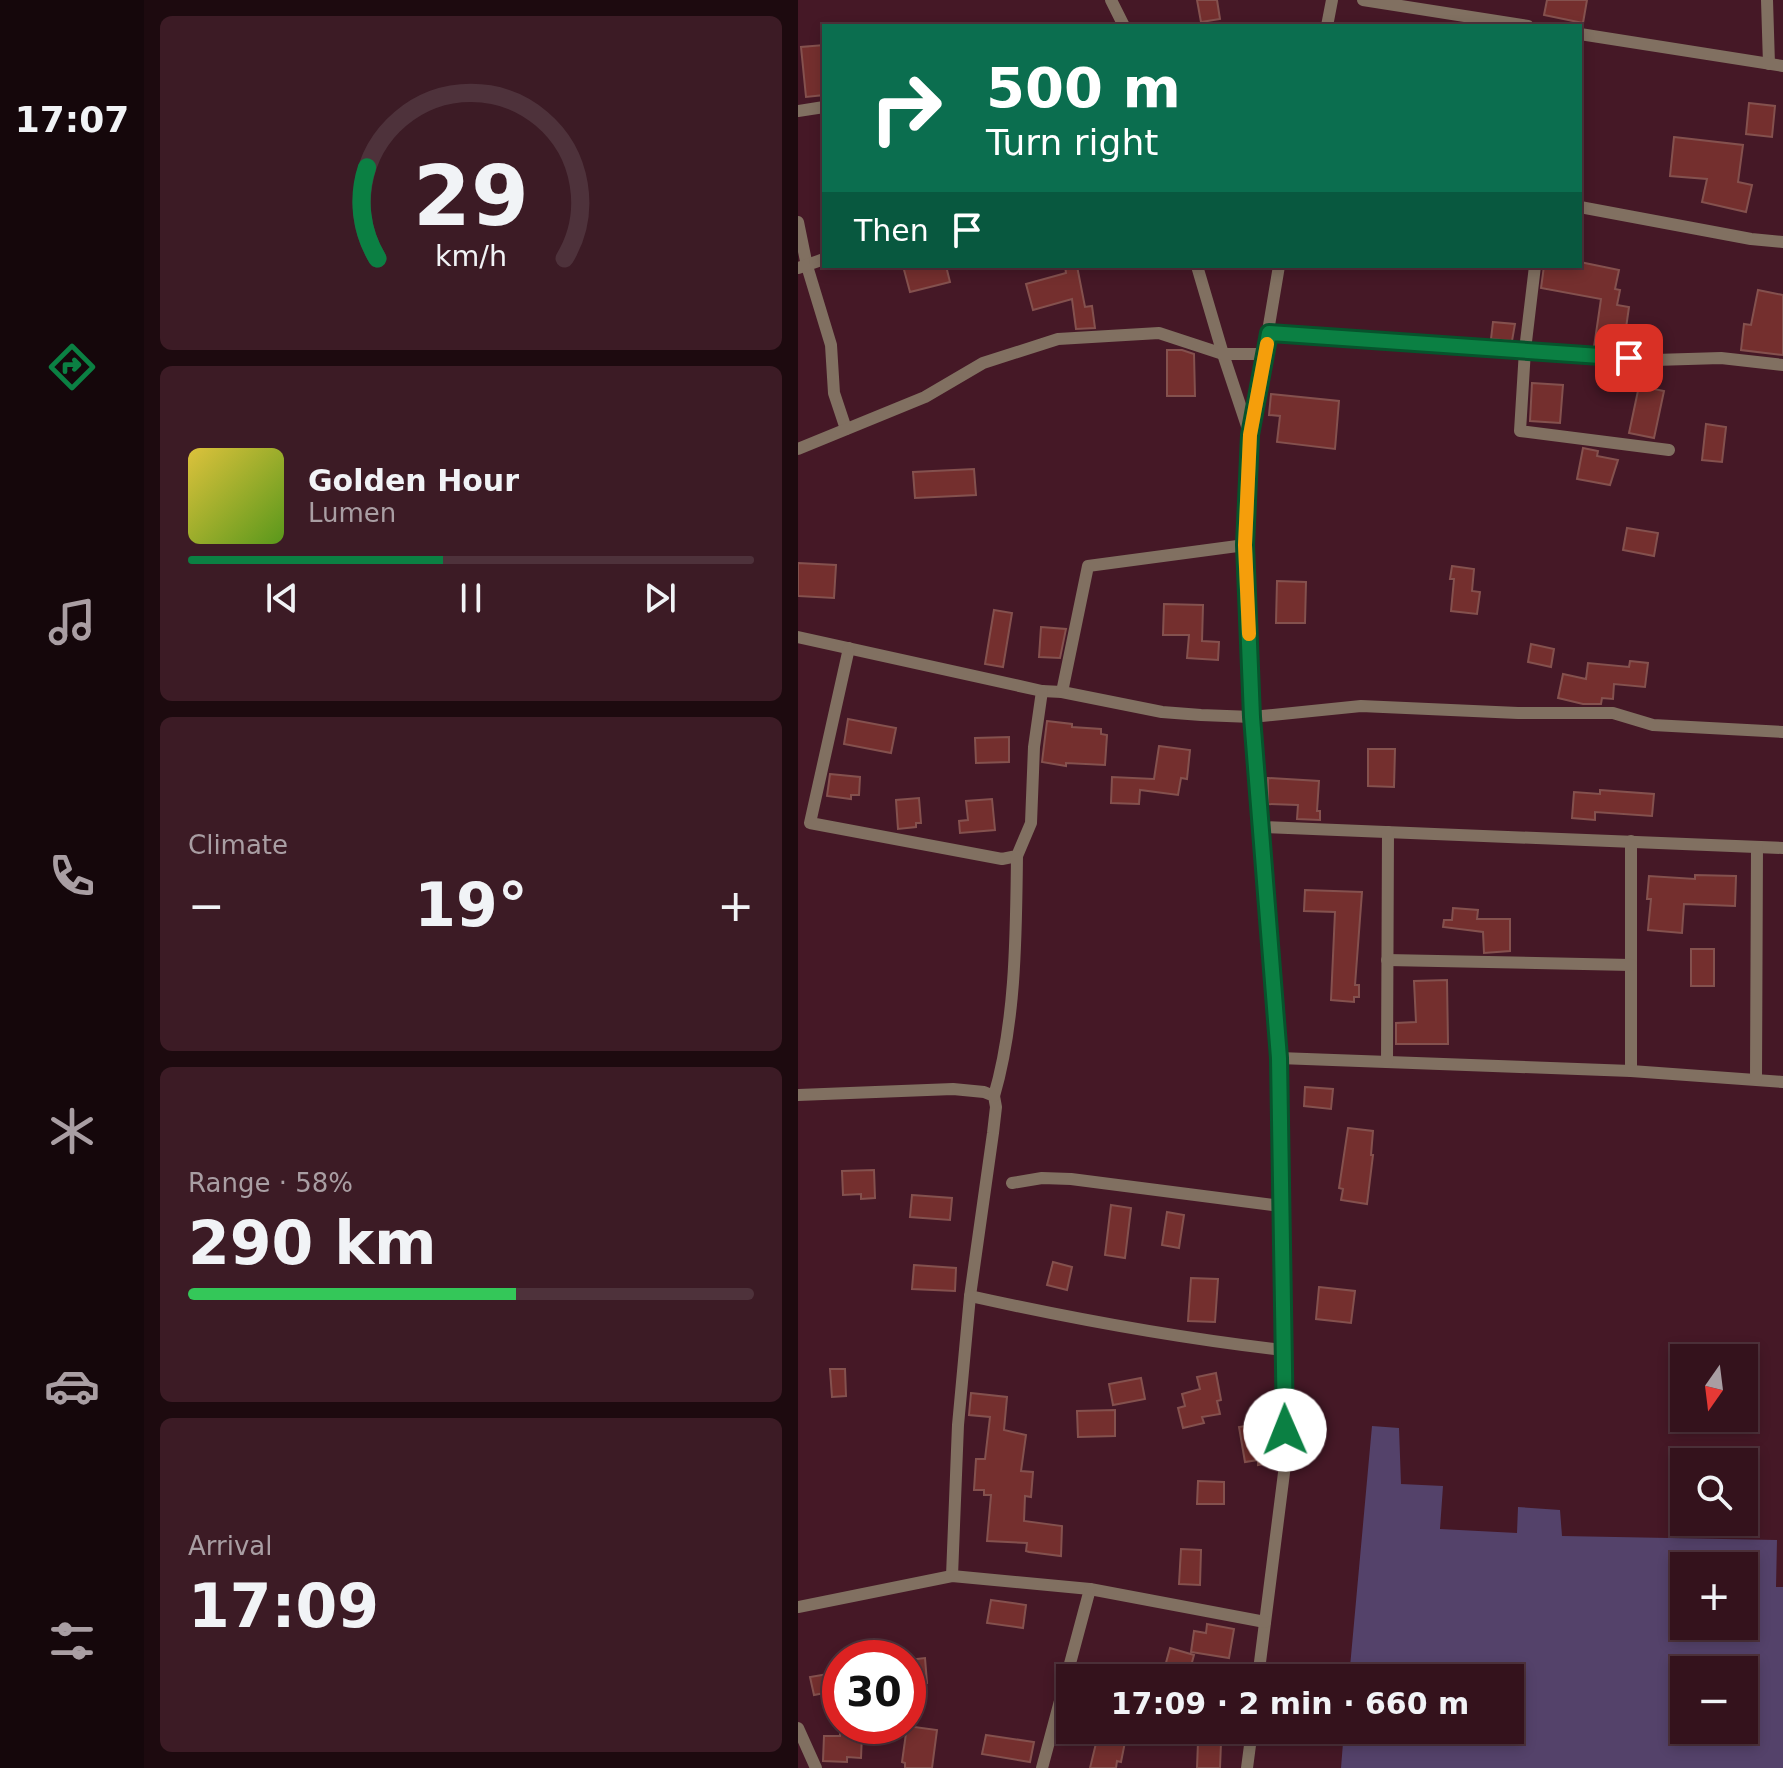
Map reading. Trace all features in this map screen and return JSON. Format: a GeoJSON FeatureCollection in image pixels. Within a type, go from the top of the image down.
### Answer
{"type":"FeatureCollection","features":[{"type":"Feature","properties":{"kind":"street"},"geometry":{"type":"LineString","coordinates":[[1111,0],[1123,24]]}},
{"type":"Feature","properties":{"kind":"street"},"geometry":{"type":"LineString","coordinates":[[1327,24],[1332,0]]}},
{"type":"Feature","properties":{"kind":"street"},"geometry":{"type":"LineString","coordinates":[[1363,0],[1515,24]]}},
{"type":"Feature","properties":{"kind":"street"},"geometry":{"type":"LineString","coordinates":[[1767,0],[1769,64]]}},
{"type":"Feature","properties":{"kind":"street"},"geometry":{"type":"LineString","coordinates":[[1582,34],[1783,66]]}},
{"type":"Feature","properties":{"kind":"street"},"geometry":{"type":"LineString","coordinates":[[798,111],[822,107]]}},
{"type":"Feature","properties":{"kind":"street"},"geometry":{"type":"LineString","coordinates":[[1582,207],[1751,239],[1783,242]]}},
{"type":"Feature","properties":{"kind":"street"},"geometry":{"type":"LineString","coordinates":[[798,222],[803,267],[831,345],[834,393],[846,429]]}},
{"type":"Feature","properties":{"kind":"street"},"geometry":{"type":"LineString","coordinates":[[803,267],[822,260]]}},
{"type":"Feature","properties":{"kind":"street"},"geometry":{"type":"LineString","coordinates":[[1198,268],[1250,435]]}},
{"type":"Feature","properties":{"kind":"street"},"geometry":{"type":"LineString","coordinates":[[1260,1664],[1286,1457],[1279,1058],[1252,717],[1245,545],[1250,435],[1279,268]]}},
{"type":"Feature","properties":{"kind":"street"},"geometry":{"type":"LineString","coordinates":[[1535,268],[1520,431],[1669,450]]}},
{"type":"Feature","properties":{"kind":"street"},"geometry":{"type":"LineString","coordinates":[[798,449],[925,397],[983,363],[1058,339],[1159,333],[1223,354],[1265,354]]}},
{"type":"Feature","properties":{"kind":"street"},"geometry":{"type":"LineString","coordinates":[[1269,333],[1655,360],[1721,358],[1783,365]]}},
{"type":"Feature","properties":{"kind":"street"},"geometry":{"type":"LineString","coordinates":[[1062,692],[1088,566],[1245,545]]}},
{"type":"Feature","properties":{"kind":"street"},"geometry":{"type":"LineString","coordinates":[[798,637],[1042,691],[1062,692],[1162,712],[1252,717],[1361,706],[1518,713],[1613,713],[1653,725],[1783,732]]}},
{"type":"Feature","properties":{"kind":"street"},"geometry":{"type":"LineString","coordinates":[[849,648],[804,822],[1002,859],[1017,856]]}},
{"type":"Feature","properties":{"kind":"street"},"geometry":{"type":"LineString","coordinates":[[952,1576],[958,1425],[970,1296],[993,1133],[994,1096],[1006,1049],[1016,918],[1017,856],[1031,823],[1034,747],[1042,691]]}},
{"type":"Feature","properties":{"kind":"street"},"geometry":{"type":"LineString","coordinates":[[1261,827],[1783,848]]}},
{"type":"Feature","properties":{"kind":"street"},"geometry":{"type":"LineString","coordinates":[[1387,1062],[1388,832]]}},
{"type":"Feature","properties":{"kind":"street"},"geometry":{"type":"LineString","coordinates":[[1631,841],[1631,1071]]}},
{"type":"Feature","properties":{"kind":"street"},"geometry":{"type":"LineString","coordinates":[[1756,1079],[1757,847]]}},
{"type":"Feature","properties":{"kind":"street"},"geometry":{"type":"LineString","coordinates":[[1387,960],[1631,965]]}},
{"type":"Feature","properties":{"kind":"street"},"geometry":{"type":"LineString","coordinates":[[1279,1058],[1631,1071],[1783,1082]]}},
{"type":"Feature","properties":{"kind":"street"},"geometry":{"type":"LineString","coordinates":[[798,1095],[953,1089],[994,1096]]}},
{"type":"Feature","properties":{"kind":"street"},"geometry":{"type":"LineString","coordinates":[[1012,1183],[1042,1178],[1071,1179],[1281,1206]]}},
{"type":"Feature","properties":{"kind":"street"},"geometry":{"type":"LineString","coordinates":[[970,1296],[1179,1338],[1283,1350]]}},
{"type":"Feature","properties":{"kind":"street"},"geometry":{"type":"LineString","coordinates":[[798,1607],[952,1576],[1090,1589],[1265,1622]]}},
{"type":"Feature","properties":{"kind":"street"},"geometry":{"type":"LineString","coordinates":[[1042,1768],[1090,1589]]}},
{"type":"Feature","properties":{"kind":"street"},"geometry":{"type":"LineString","coordinates":[[798,1728],[803,1749],[816,1768]]}},
{"type":"Feature","properties":{"kind":"street"},"geometry":{"type":"LineString","coordinates":[[1247,1768],[1250,1744]]}},
{"type":"Feature","properties":{"kind":"shaded area"},"geometry":{"type":"Polygon","coordinates":[[[1372,1426],[1399,1428],[1401,1484],[1443,1486],[1440,1529],[1517,1533],[1518,1507],[1560,1510],[1562,1536],[1777,1540],[1776,1587],[1783,1587],[1783,1768],[1341,1768],[1343,1744],[1524,1744],[1524,1664],[1350,1664],[1372,1426]]]}},
{"type":"Feature","properties":{"kind":"building"},"geometry":{"type":"Polygon","coordinates":[[[1197,0],[1217,0],[1220,19],[1201,22],[1197,0]]]}},
{"type":"Feature","properties":{"kind":"building"},"geometry":{"type":"Polygon","coordinates":[[[1547,0],[1587,0],[1583,23],[1544,15],[1547,0]]]}},
{"type":"Feature","properties":{"kind":"building"},"geometry":{"type":"Polygon","coordinates":[[[822,45],[822,95],[806,97],[801,47],[822,45]]]}},
{"type":"Feature","properties":{"kind":"building"},"geometry":{"type":"Polygon","coordinates":[[[1749,103],[1775,106],[1772,137],[1746,134],[1749,103]]]}},
{"type":"Feature","properties":{"kind":"building"},"geometry":{"type":"Polygon","coordinates":[[[1674,137],[1743,145],[1738,182],[1752,185],[1746,212],[1702,202],[1707,179],[1670,176],[1674,137]]]}},
{"type":"Feature","properties":{"kind":"building"},"geometry":{"type":"Polygon","coordinates":[[[1582,262],[1619,270],[1615,289],[1620,290],[1617,305],[1629,307],[1623,349],[1594,347],[1601,299],[1541,288],[1544,268],[1582,268],[1582,262]]]}},
{"type":"Feature","properties":{"kind":"building"},"geometry":{"type":"Polygon","coordinates":[[[904,268],[946,268],[950,282],[910,292],[904,268]]]}},
{"type":"Feature","properties":{"kind":"building"},"geometry":{"type":"Polygon","coordinates":[[[1065,268],[1077,268],[1085,307],[1092,306],[1095,328],[1076,329],[1072,299],[1033,310],[1026,284],[1066,273],[1065,268]]]}},
{"type":"Feature","properties":{"kind":"building"},"geometry":{"type":"Polygon","coordinates":[[[1758,290],[1783,295],[1783,355],[1741,350],[1744,324],[1751,325],[1758,290]]]}},
{"type":"Feature","properties":{"kind":"building"},"geometry":{"type":"Polygon","coordinates":[[[1493,322],[1515,324],[1512,341],[1491,339],[1493,322]]]}},
{"type":"Feature","properties":{"kind":"building"},"geometry":{"type":"Polygon","coordinates":[[[1167,350],[1194,354],[1195,396],[1167,396],[1167,350]]]}},
{"type":"Feature","properties":{"kind":"building"},"geometry":{"type":"Polygon","coordinates":[[[1532,383],[1563,385],[1560,423],[1530,421],[1532,383]]]}},
{"type":"Feature","properties":{"kind":"building"},"geometry":{"type":"Polygon","coordinates":[[[1639,386],[1664,391],[1654,438],[1629,433],[1639,386]]]}},
{"type":"Feature","properties":{"kind":"building"},"geometry":{"type":"Polygon","coordinates":[[[1271,394],[1339,401],[1335,449],[1277,442],[1280,416],[1269,415],[1271,394]]]}},
{"type":"Feature","properties":{"kind":"building"},"geometry":{"type":"Polygon","coordinates":[[[1706,424],[1726,427],[1722,462],[1702,460],[1706,424]]]}},
{"type":"Feature","properties":{"kind":"building"},"geometry":{"type":"Polygon","coordinates":[[[1583,448],[1598,451],[1597,456],[1618,460],[1610,485],[1577,479],[1583,448]]]}},
{"type":"Feature","properties":{"kind":"building"},"geometry":{"type":"Polygon","coordinates":[[[974,469],[976,495],[915,498],[913,472],[974,469]]]}},
{"type":"Feature","properties":{"kind":"building"},"geometry":{"type":"Polygon","coordinates":[[[1627,528],[1658,533],[1654,556],[1623,550],[1627,528]]]}},
{"type":"Feature","properties":{"kind":"building"},"geometry":{"type":"Polygon","coordinates":[[[798,563],[836,565],[834,598],[798,596],[798,563]]]}},
{"type":"Feature","properties":{"kind":"building"},"geometry":{"type":"Polygon","coordinates":[[[1452,566],[1474,569],[1472,591],[1480,592],[1477,614],[1451,611],[1452,566]]]}},
{"type":"Feature","properties":{"kind":"building"},"geometry":{"type":"Polygon","coordinates":[[[1277,581],[1306,582],[1305,623],[1276,623],[1277,581]]]}},
{"type":"Feature","properties":{"kind":"building"},"geometry":{"type":"Polygon","coordinates":[[[1164,604],[1203,605],[1202,641],[1219,642],[1218,660],[1187,658],[1189,635],[1163,635],[1164,604]]]}},
{"type":"Feature","properties":{"kind":"building"},"geometry":{"type":"Polygon","coordinates":[[[994,610],[1012,613],[1003,667],[985,664],[994,610]]]}},
{"type":"Feature","properties":{"kind":"building"},"geometry":{"type":"Polygon","coordinates":[[[1041,627],[1066,629],[1060,658],[1039,657],[1041,627]]]}},
{"type":"Feature","properties":{"kind":"building"},"geometry":{"type":"Polygon","coordinates":[[[1531,644],[1554,649],[1551,667],[1528,662],[1531,644]]]}},
{"type":"Feature","properties":{"kind":"building"},"geometry":{"type":"Polygon","coordinates":[[[1630,661],[1648,663],[1645,687],[1614,684],[1613,699],[1602,698],[1601,704],[1583,704],[1558,698],[1563,674],[1586,679],[1588,663],[1629,667],[1630,661]]]}},
{"type":"Feature","properties":{"kind":"building"},"geometry":{"type":"Polygon","coordinates":[[[848,719],[896,728],[891,753],[844,744],[848,719]]]}},
{"type":"Feature","properties":{"kind":"building"},"geometry":{"type":"Polygon","coordinates":[[[1047,721],[1101,729],[1101,734],[1107,735],[1105,765],[1066,763],[1066,766],[1042,762],[1047,721]]]}},
{"type":"Feature","properties":{"kind":"building"},"geometry":{"type":"Polygon","coordinates":[[[1009,737],[1009,762],[976,763],[975,738],[1009,737]]]}},
{"type":"Feature","properties":{"kind":"building"},"geometry":{"type":"Polygon","coordinates":[[[1159,746],[1190,750],[1187,779],[1181,778],[1178,795],[1140,790],[1139,804],[1111,803],[1112,777],[1154,779],[1159,746]]]}},
{"type":"Feature","properties":{"kind":"building"},"geometry":{"type":"Polygon","coordinates":[[[1368,749],[1395,749],[1394,787],[1368,786],[1368,749]]]}},
{"type":"Feature","properties":{"kind":"building"},"geometry":{"type":"Polygon","coordinates":[[[830,774],[860,777],[859,795],[851,795],[851,799],[827,796],[830,774]]]}},
{"type":"Feature","properties":{"kind":"building"},"geometry":{"type":"Polygon","coordinates":[[[1268,778],[1319,781],[1317,811],[1320,811],[1320,820],[1297,819],[1298,805],[1268,804],[1268,778]]]}},
{"type":"Feature","properties":{"kind":"building"},"geometry":{"type":"Polygon","coordinates":[[[1600,790],[1654,794],[1652,816],[1595,812],[1595,820],[1572,818],[1574,792],[1600,794],[1600,790]]]}},
{"type":"Feature","properties":{"kind":"building"},"geometry":{"type":"Polygon","coordinates":[[[919,798],[921,823],[916,823],[916,827],[898,829],[896,800],[919,798]]]}},
{"type":"Feature","properties":{"kind":"building"},"geometry":{"type":"Polygon","coordinates":[[[992,799],[995,830],[960,833],[959,821],[968,820],[966,801],[992,799]]]}},
{"type":"Feature","properties":{"kind":"building"},"geometry":{"type":"Polygon","coordinates":[[[1695,875],[1736,876],[1735,906],[1684,904],[1682,933],[1648,930],[1651,899],[1647,899],[1649,876],[1695,879],[1695,875]]]}},
{"type":"Feature","properties":{"kind":"building"},"geometry":{"type":"Polygon","coordinates":[[[1305,890],[1362,892],[1355,985],[1359,985],[1359,997],[1354,997],[1354,1002],[1331,1000],[1335,912],[1304,911],[1305,890]]]}},
{"type":"Feature","properties":{"kind":"building"},"geometry":{"type":"Polygon","coordinates":[[[1453,908],[1478,910],[1477,919],[1510,919],[1510,951],[1484,953],[1483,932],[1443,927],[1444,920],[1452,920],[1453,908]]]}},
{"type":"Feature","properties":{"kind":"building"},"geometry":{"type":"Polygon","coordinates":[[[1691,949],[1714,949],[1714,986],[1691,986],[1691,949]]]}},
{"type":"Feature","properties":{"kind":"building"},"geometry":{"type":"Polygon","coordinates":[[[1447,980],[1448,1044],[1396,1044],[1396,1023],[1416,1022],[1414,981],[1447,980]]]}},
{"type":"Feature","properties":{"kind":"building"},"geometry":{"type":"Polygon","coordinates":[[[1305,1087],[1333,1089],[1331,1109],[1304,1106],[1305,1087]]]}},
{"type":"Feature","properties":{"kind":"building"},"geometry":{"type":"Polygon","coordinates":[[[1348,1128],[1373,1131],[1367,1204],[1341,1200],[1343,1189],[1339,1188],[1348,1128]]]}},
{"type":"Feature","properties":{"kind":"building"},"geometry":{"type":"Polygon","coordinates":[[[874,1170],[875,1198],[861,1199],[861,1194],[843,1195],[842,1171],[874,1170]]]}},
{"type":"Feature","properties":{"kind":"building"},"geometry":{"type":"Polygon","coordinates":[[[912,1195],[952,1198],[950,1220],[910,1217],[912,1195]]]}},
{"type":"Feature","properties":{"kind":"building"},"geometry":{"type":"Polygon","coordinates":[[[1111,1205],[1131,1208],[1125,1258],[1105,1255],[1111,1205]]]}},
{"type":"Feature","properties":{"kind":"building"},"geometry":{"type":"Polygon","coordinates":[[[1167,1212],[1184,1215],[1179,1248],[1162,1245],[1167,1212]]]}},
{"type":"Feature","properties":{"kind":"building"},"geometry":{"type":"Polygon","coordinates":[[[1053,1262],[1072,1267],[1067,1290],[1047,1285],[1053,1262]]]}},
{"type":"Feature","properties":{"kind":"building"},"geometry":{"type":"Polygon","coordinates":[[[914,1265],[956,1268],[955,1291],[912,1289],[914,1265]]]}},
{"type":"Feature","properties":{"kind":"building"},"geometry":{"type":"Polygon","coordinates":[[[1191,1278],[1218,1279],[1215,1322],[1188,1321],[1191,1278]]]}},
{"type":"Feature","properties":{"kind":"building"},"geometry":{"type":"Polygon","coordinates":[[[1319,1287],[1355,1291],[1351,1323],[1316,1319],[1319,1287]]]}},
{"type":"Feature","properties":{"kind":"building"},"geometry":{"type":"Polygon","coordinates":[[[830,1369],[845,1369],[846,1396],[832,1397],[830,1369]]]}},
{"type":"Feature","properties":{"kind":"building"},"geometry":{"type":"Polygon","coordinates":[[[1216,1373],[1220,1414],[1202,1417],[1204,1423],[1183,1428],[1178,1408],[1185,1406],[1182,1394],[1200,1389],[1197,1377],[1216,1373]]]}},
{"type":"Feature","properties":{"kind":"building"},"geometry":{"type":"Polygon","coordinates":[[[1141,1378],[1145,1399],[1113,1405],[1109,1384],[1141,1378]]]}},
{"type":"Feature","properties":{"kind":"building"},"geometry":{"type":"Polygon","coordinates":[[[971,1393],[1007,1397],[1004,1430],[1026,1435],[1021,1471],[1033,1472],[1031,1497],[1025,1496],[1024,1521],[1062,1526],[1061,1556],[1026,1551],[1027,1543],[987,1541],[991,1495],[984,1495],[984,1490],[974,1490],[976,1459],[985,1459],[990,1417],[969,1415],[971,1393]]]}},
{"type":"Feature","properties":{"kind":"building"},"geometry":{"type":"Polygon","coordinates":[[[1115,1410],[1115,1436],[1078,1437],[1077,1411],[1115,1410]]]}},
{"type":"Feature","properties":{"kind":"building"},"geometry":{"type":"Polygon","coordinates":[[[1263,1423],[1270,1463],[1258,1465],[1258,1460],[1245,1462],[1239,1427],[1263,1423]]]}},
{"type":"Feature","properties":{"kind":"building"},"geometry":{"type":"Polygon","coordinates":[[[1198,1481],[1224,1482],[1224,1504],[1197,1504],[1198,1481]]]}},
{"type":"Feature","properties":{"kind":"building"},"geometry":{"type":"Polygon","coordinates":[[[1181,1549],[1201,1550],[1200,1585],[1179,1584],[1181,1549]]]}},
{"type":"Feature","properties":{"kind":"building"},"geometry":{"type":"Polygon","coordinates":[[[991,1600],[1026,1605],[1023,1628],[987,1623],[991,1600]]]}},
{"type":"Feature","properties":{"kind":"building"},"geometry":{"type":"Polygon","coordinates":[[[1207,1624],[1234,1629],[1229,1658],[1191,1652],[1194,1631],[1206,1633],[1207,1624]]]}},
{"type":"Feature","properties":{"kind":"building"},"geometry":{"type":"Polygon","coordinates":[[[1170,1648],[1194,1655],[1192,1664],[1166,1664],[1170,1648]]]}},
{"type":"Feature","properties":{"kind":"building"},"geometry":{"type":"Polygon","coordinates":[[[822,1675],[822,1693],[814,1695],[810,1677],[822,1675]]]}},
{"type":"Feature","properties":{"kind":"building"},"geometry":{"type":"Polygon","coordinates":[[[926,1729],[937,1730],[932,1768],[905,1768],[902,1762],[904,1744],[926,1744],[926,1729]]]}},
{"type":"Feature","properties":{"kind":"building"},"geometry":{"type":"Polygon","coordinates":[[[986,1735],[1034,1742],[1030,1762],[982,1754],[986,1735]]]}},
{"type":"Feature","properties":{"kind":"building"},"geometry":{"type":"Polygon","coordinates":[[[824,1744],[862,1744],[861,1758],[847,1757],[847,1762],[823,1761],[824,1744]]]}},
{"type":"Feature","properties":{"kind":"building"},"geometry":{"type":"Polygon","coordinates":[[[1096,1744],[1125,1744],[1121,1762],[1117,1761],[1116,1768],[1090,1768],[1096,1744]]]}},
{"type":"Feature","properties":{"kind":"building"},"geometry":{"type":"Polygon","coordinates":[[[1198,1744],[1221,1744],[1220,1768],[1197,1768],[1198,1744]]]}},
{"type":"Feature","properties":{"kind":"slow traffic"},"geometry":{"type":"LineString","coordinates":[[1249,634],[1245,545],[1250,435],[1267,344]]}},
{"type":"Feature","properties":{"kind":"route"},"geometry":{"type":"LineString","coordinates":[[1285,1430],[1279,1058],[1252,717],[1245,545],[1250,435],[1269,333],[1629,358]]}}]}
